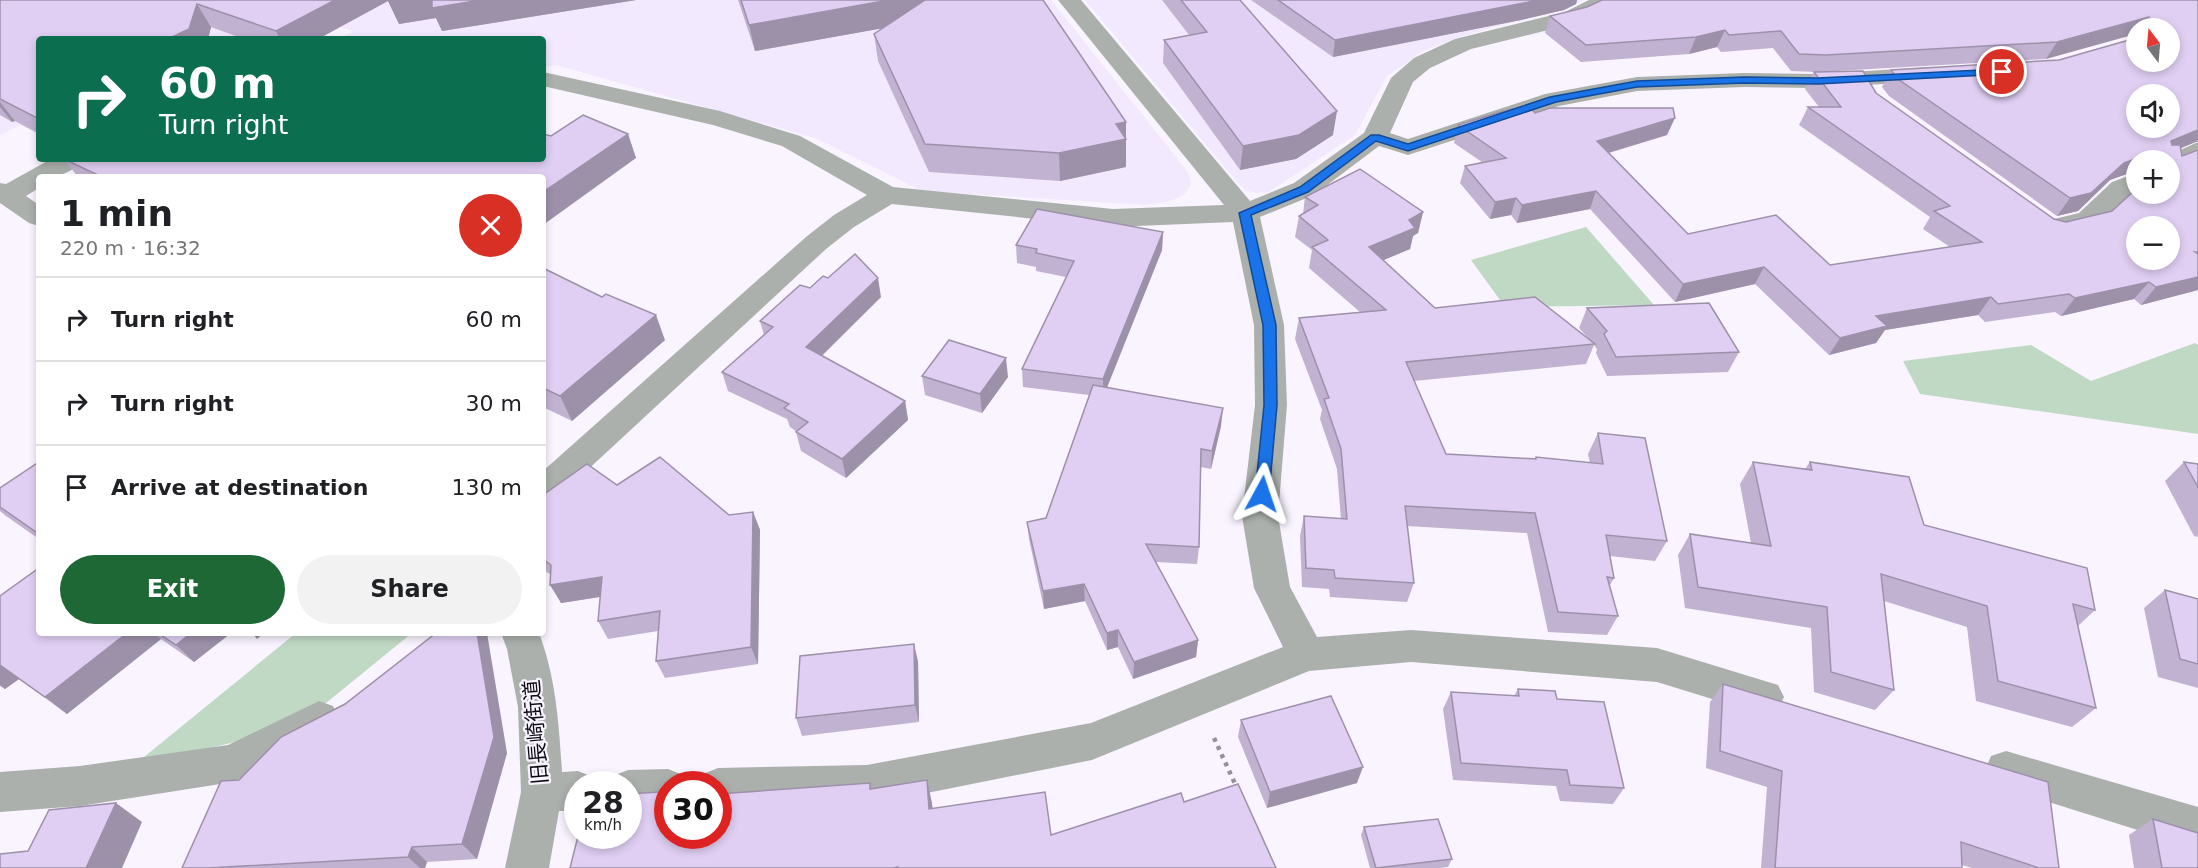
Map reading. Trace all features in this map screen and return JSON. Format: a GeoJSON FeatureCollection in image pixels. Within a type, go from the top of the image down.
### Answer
{"type":"FeatureCollection","features":[{"type":"Feature","properties":{"kind":"street"},"geometry":{"type":"LineString","coordinates":[[1069,0],[1245,213],[1269,325],[1271,405],[1260,516],[1272,588],[1307,655]]}},
{"type":"Feature","properties":{"kind":"street"},"geometry":{"type":"LineString","coordinates":[[546,80],[720,119],[791,141],[886,195],[1113,218],[1245,213],[1304,189],[1375,137],[1402,78],[1422,63],[1463,44],[1573,17],[1606,0]]}},
{"type":"Feature","properties":{"kind":"street"},"geometry":{"type":"LineString","coordinates":[[1375,137],[1408,147],[1554,99],[1637,84],[1732,80],[1818,81],[1955,74]]}},
{"type":"Feature","properties":{"kind":"street"},"geometry":{"type":"LineString","coordinates":[[1862,78],[1877,103]]}},
{"type":"Feature","properties":{"kind":"street"},"geometry":{"type":"LineString","coordinates":[[2180,159],[2198,150]]}},
{"type":"Feature","properties":{"kind":"street"},"geometry":{"type":"LineString","coordinates":[[40,174],[64,162]]}},
{"type":"Feature","properties":{"kind":"street"},"geometry":{"type":"LineString","coordinates":[[36,176],[3,193],[36,215]]}},
{"type":"Feature","properties":{"kind":"street"},"geometry":{"type":"LineString","coordinates":[[2032,214],[2052,228],[2088,220],[2126,186]]}},
{"type":"Feature","properties":{"kind":"street"},"geometry":{"type":"LineString","coordinates":[[546,488],[816,243],[844,221],[886,195]]}},
{"type":"Feature","properties":{"kind":"street","name":"旧長崎街道"},"geometry":{"type":"LineString","coordinates":[[521,636],[560,792],[527,868]]}},
{"type":"Feature","properties":{"kind":"street"},"geometry":{"type":"LineString","coordinates":[[732,788],[867,785],[1092,741],[1307,655],[1411,646],[1658,665],[1793,706]]}},
{"type":"Feature","properties":{"kind":"street"},"geometry":{"type":"LineString","coordinates":[[0,792],[80,786],[233,763],[353,699]]}},
{"type":"Feature","properties":{"kind":"street"},"geometry":{"type":"LineString","coordinates":[[1973,760],[2198,828]]}},
{"type":"Feature","properties":{"kind":"path"},"geometry":{"type":"LineString","coordinates":[[1197,699],[1240,794]]}},
{"type":"Feature","properties":{"kind":"shaded area"},"geometry":{"type":"Polygon","coordinates":[[[0,0],[1051,0],[1188,172],[1191,184],[1185,194],[1171,201],[1146,205],[922,191],[815,138],[556,65],[546,67],[546,36],[345,36],[353,31],[289,12],[244,36],[36,36],[36,117],[0,135],[0,0]]]}},
{"type":"Feature","properties":{"kind":"shaded area"},"geometry":{"type":"Polygon","coordinates":[[[1085,0],[1584,0],[1567,9],[1472,33],[1423,51],[1387,76],[1355,135],[1269,192],[1256,193],[1245,190],[1237,182],[1085,0]]]}},
{"type":"Feature","properties":{"kind":"green space"},"geometry":{"type":"Polygon","coordinates":[[[1586,227],[1654,305],[1505,307],[1471,260],[1586,227]]]}},
{"type":"Feature","properties":{"kind":"green space"},"geometry":{"type":"Polygon","coordinates":[[[2195,343],[2198,345],[2198,434],[1920,394],[1903,361],[2031,345],[2091,381],[2195,343]]]}},
{"type":"Feature","properties":{"kind":"green space"},"geometry":{"type":"Polygon","coordinates":[[[292,636],[408,636],[326,703],[239,741],[133,766],[292,636]]]}},
{"type":"Feature","properties":{"kind":"building"},"geometry":{"type":"Polygon","coordinates":[[[0,0],[335,0],[276,31],[197,4],[189,29],[174,36],[36,36],[36,117],[0,99],[0,0]]]}},
{"type":"Feature","properties":{"kind":"building"},"geometry":{"type":"Polygon","coordinates":[[[432,0],[481,0],[432,8],[432,0]]]}},
{"type":"Feature","properties":{"kind":"building"},"geometry":{"type":"Polygon","coordinates":[[[741,0],[889,0],[749,25],[741,0]]]}},
{"type":"Feature","properties":{"kind":"building"},"geometry":{"type":"Polygon","coordinates":[[[925,0],[1043,0],[1126,122],[1116,124],[1126,139],[1059,153],[925,144],[874,34],[925,0]]]}},
{"type":"Feature","properties":{"kind":"building"},"geometry":{"type":"Polygon","coordinates":[[[1181,0],[1240,0],[1337,111],[1299,135],[1243,146],[1164,40],[1207,32],[1181,0]]]}},
{"type":"Feature","properties":{"kind":"building"},"geometry":{"type":"Polygon","coordinates":[[[1278,0],[1539,0],[1335,40],[1278,0]]]}},
{"type":"Feature","properties":{"kind":"building"},"geometry":{"type":"Polygon","coordinates":[[[1602,0],[2198,0],[2198,130],[2180,137],[2180,84],[2126,84],[2126,138],[2178,138],[2171,141],[2172,145],[2180,145],[2182,156],[2198,150],[2198,252],[2195,252],[2198,254],[2198,277],[2156,287],[2149,282],[2075,298],[2069,294],[1998,304],[1991,297],[1876,316],[1887,326],[1840,338],[1764,267],[1683,284],[1596,191],[1522,205],[1516,198],[1495,202],[1465,166],[1506,158],[1458,125],[1511,109],[1530,108],[1535,113],[1550,108],[1673,108],[1675,118],[1597,141],[1688,234],[1776,215],[1830,265],[1982,242],[1934,211],[1950,206],[1808,107],[1841,107],[1814,72],[1863,71],[1876,93],[2054,219],[2066,222],[2112,211],[2126,198],[2126,204],[2180,204],[2180,150],[2126,150],[2126,162],[2091,193],[2070,198],[1898,79],[1891,70],[2059,60],[2126,41],[2126,72],[2180,72],[2180,18],[2126,18],[2126,23],[2057,42],[1826,55],[1799,54],[1781,31],[1729,35],[1725,30],[1696,37],[1586,45],[1550,16],[1587,7],[1602,0]]]}},
{"type":"Feature","properties":{"kind":"building"},"geometry":{"type":"Polygon","coordinates":[[[583,115],[628,134],[546,190],[546,174],[96,174],[70,162],[546,162],[546,135],[551,136],[583,115]]]}},
{"type":"Feature","properties":{"kind":"building"},"geometry":{"type":"Polygon","coordinates":[[[1360,169],[1423,212],[1409,220],[1415,228],[1369,247],[1435,308],[1535,297],[1595,344],[1406,362],[1446,454],[1536,459],[1536,457],[1603,464],[1598,433],[1645,438],[1667,541],[1606,535],[1614,578],[1607,577],[1618,616],[1558,612],[1535,513],[1405,506],[1414,583],[1335,578],[1334,570],[1306,568],[1304,516],[1347,519],[1341,449],[1324,399],[1329,398],[1299,318],[1386,310],[1312,247],[1328,240],[1299,216],[1318,205],[1305,197],[1360,169]]]}},
{"type":"Feature","properties":{"kind":"building"},"geometry":{"type":"Polygon","coordinates":[[[1037,209],[1163,232],[1103,379],[1022,369],[1074,261],[1036,253],[1037,249],[1016,245],[1037,209]]]}},
{"type":"Feature","properties":{"kind":"building"},"geometry":{"type":"Polygon","coordinates":[[[855,254],[878,278],[806,347],[905,401],[842,459],[796,432],[808,422],[784,408],[789,404],[722,372],[773,327],[760,321],[800,285],[810,288],[823,276],[828,278],[855,254]]]}},
{"type":"Feature","properties":{"kind":"building"},"geometry":{"type":"Polygon","coordinates":[[[546,269],[602,297],[606,294],[656,315],[560,396],[546,389],[546,269]]]}},
{"type":"Feature","properties":{"kind":"building"},"geometry":{"type":"Polygon","coordinates":[[[1709,303],[1739,352],[1616,357],[1604,334],[1607,331],[1587,308],[1709,303]]]}},
{"type":"Feature","properties":{"kind":"building"},"geometry":{"type":"Polygon","coordinates":[[[949,340],[1006,358],[980,394],[922,376],[949,340]]]}},
{"type":"Feature","properties":{"kind":"building"},"geometry":{"type":"Polygon","coordinates":[[[1093,385],[1223,408],[1212,451],[1201,449],[1199,547],[1146,544],[1198,640],[1134,662],[1118,630],[1107,633],[1084,584],[1043,591],[1027,522],[1046,518],[1093,385]]]}},
{"type":"Feature","properties":{"kind":"building"},"geometry":{"type":"Polygon","coordinates":[[[660,457],[729,515],[753,512],[751,647],[656,661],[660,611],[598,621],[602,577],[550,585],[551,565],[546,561],[546,493],[587,464],[617,485],[660,457]]]}},
{"type":"Feature","properties":{"kind":"building"},"geometry":{"type":"Polygon","coordinates":[[[1753,462],[1812,470],[1810,462],[1909,477],[1924,525],[2087,568],[2095,610],[2073,604],[2096,708],[1998,681],[1987,606],[1881,574],[1894,690],[1831,672],[1827,607],[1698,587],[1690,534],[1771,546],[1753,462]]]}},
{"type":"Feature","properties":{"kind":"building"},"geometry":{"type":"Polygon","coordinates":[[[2184,462],[2198,464],[2198,487],[2184,462]]]}},
{"type":"Feature","properties":{"kind":"building"},"geometry":{"type":"Polygon","coordinates":[[[36,464],[36,532],[0,507],[0,488],[36,464]]]}},
{"type":"Feature","properties":{"kind":"building"},"geometry":{"type":"Polygon","coordinates":[[[36,570],[36,636],[123,636],[45,697],[0,665],[0,596],[36,570]]]}},
{"type":"Feature","properties":{"kind":"building"},"geometry":{"type":"Polygon","coordinates":[[[2165,590],[2198,599],[2198,664],[2180,659],[2165,590]]]}},
{"type":"Feature","properties":{"kind":"building"},"geometry":{"type":"Polygon","coordinates":[[[162,636],[187,636],[176,645],[162,636]]]}},
{"type":"Feature","properties":{"kind":"building"},"geometry":{"type":"Polygon","coordinates":[[[432,636],[477,636],[494,737],[462,844],[412,847],[408,857],[182,868],[221,781],[239,780],[281,737],[345,704],[432,636]]]}},
{"type":"Feature","properties":{"kind":"building"},"geometry":{"type":"Polygon","coordinates":[[[914,644],[915,705],[796,718],[800,656],[914,644]]]}},
{"type":"Feature","properties":{"kind":"building"},"geometry":{"type":"Polygon","coordinates":[[[1723,684],[2048,782],[2059,868],[2039,868],[1961,842],[1962,868],[1775,868],[1782,771],[1720,751],[1723,684]]]}},
{"type":"Feature","properties":{"kind":"building"},"geometry":{"type":"Polygon","coordinates":[[[1518,689],[1555,691],[1557,699],[1604,702],[1624,788],[1570,785],[1567,770],[1461,763],[1451,692],[1519,696],[1518,689]]]}},
{"type":"Feature","properties":{"kind":"building"},"geometry":{"type":"Polygon","coordinates":[[[1331,696],[1363,767],[1270,792],[1241,720],[1331,696]]]}},
{"type":"Feature","properties":{"kind":"building"},"geometry":{"type":"Polygon","coordinates":[[[927,780],[929,809],[1045,792],[1051,835],[1181,793],[1184,802],[1238,784],[1276,868],[570,868],[575,849],[642,849],[642,793],[654,792],[654,849],[732,849],[732,793],[870,783],[870,789],[927,780]]]}},
{"type":"Feature","properties":{"kind":"building"},"geometry":{"type":"Polygon","coordinates":[[[116,803],[86,868],[0,868],[0,854],[28,851],[49,810],[116,803]]]}},
{"type":"Feature","properties":{"kind":"building"},"geometry":{"type":"Polygon","coordinates":[[[1438,819],[1452,859],[1376,868],[1364,827],[1438,819]]]}},
{"type":"Feature","properties":{"kind":"building"},"geometry":{"type":"Polygon","coordinates":[[[2153,819],[2198,833],[2198,868],[2162,868],[2153,819]]]}},
{"type":"Feature","properties":{"kind":"route"},"geometry":{"type":"LineString","coordinates":[[1262,494],[1271,405],[1269,325],[1245,213],[1304,189],[1375,137],[1408,147],[1554,99],[1637,84],[1744,80],[1818,81],[2002,72]]}}]}
